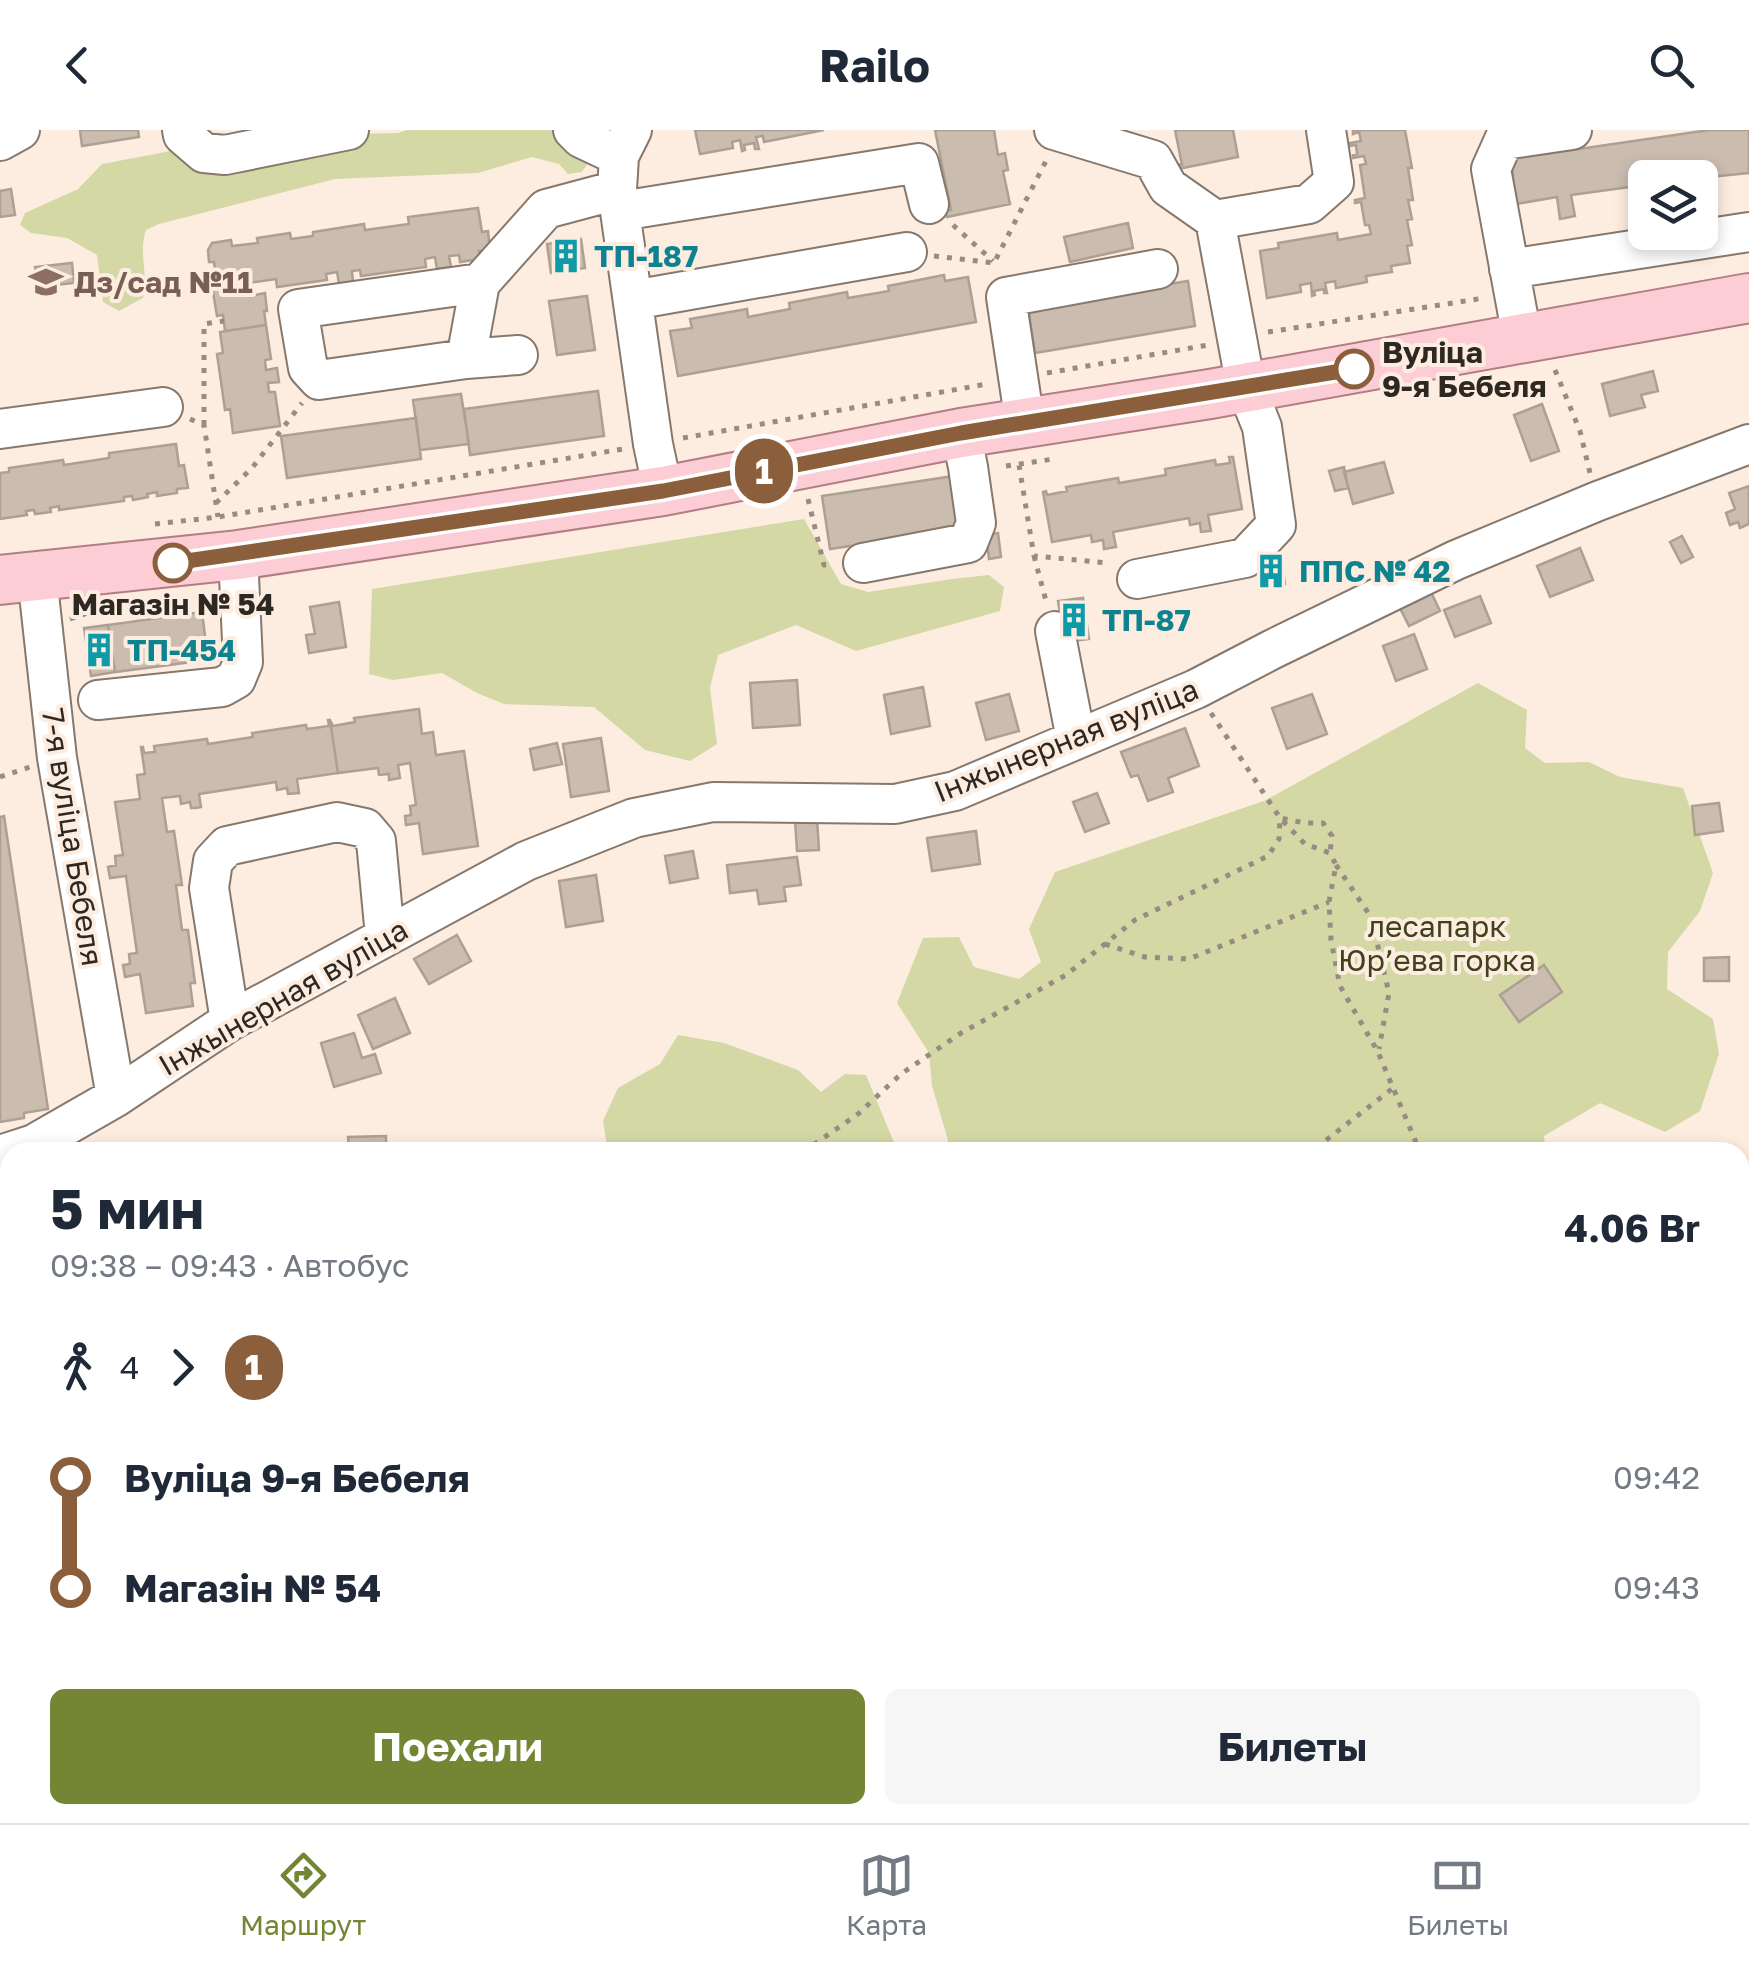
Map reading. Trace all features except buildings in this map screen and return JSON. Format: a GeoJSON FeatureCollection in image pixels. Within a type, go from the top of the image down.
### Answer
{"type":"FeatureCollection","features":[{"type":"Feature","properties":{"kind":"main road"},"geometry":{"type":"LineString","coordinates":[[19,578],[228,536],[663,491],[1020,422],[1246,388],[1525,317],[1749,298]]}},
{"type":"Feature","properties":{"kind":"street"},"geometry":{"type":"LineString","coordinates":[[0,142],[20,130]]}},
{"type":"Feature","properties":{"kind":"street"},"geometry":{"type":"LineString","coordinates":[[182,130],[183,136],[204,153],[224,155],[348,130]]}},
{"type":"Feature","properties":{"kind":"street"},"geometry":{"type":"LineString","coordinates":[[574,130],[622,172],[634,300],[663,491]]}},
{"type":"Feature","properties":{"kind":"street"},"geometry":{"type":"LineString","coordinates":[[1214,220],[1310,204],[1334,182],[1326,130]]}},
{"type":"Feature","properties":{"kind":"street"},"geometry":{"type":"LineString","coordinates":[[1572,130],[1504,140],[1491,169],[1525,317],[1749,232]]}},
{"type":"Feature","properties":{"kind":"street"},"geometry":{"type":"LineString","coordinates":[[1057,131],[1153,160],[1168,187],[1214,220],[1246,388],[1262,426],[1276,525],[1245,558],[1126,571]]}},
{"type":"Feature","properties":{"kind":"street"},"geometry":{"type":"LineString","coordinates":[[466,359],[480,283],[546,208],[622,172],[919,162],[930,204]]}},
{"type":"Feature","properties":{"kind":"street"},"geometry":{"type":"LineString","coordinates":[[634,300],[907,252]]}},
{"type":"Feature","properties":{"kind":"street"},"geometry":{"type":"LineString","coordinates":[[1020,422],[1006,297],[1158,269]]}},
{"type":"Feature","properties":{"kind":"street"},"geometry":{"type":"LineString","coordinates":[[480,283],[298,309],[308,368],[319,380],[518,355]]}},
{"type":"Feature","properties":{"kind":"street"},"geometry":{"type":"LineString","coordinates":[[0,429],[162,407]]}},
{"type":"Feature","properties":{"kind":"street"},"geometry":{"type":"LineString","coordinates":[[862,563],[968,543],[976,523],[961,433]]}},
{"type":"Feature","properties":{"kind":"street","name":"Інжынерная вуліца"},"geometry":{"type":"LineString","coordinates":[[37,1142],[116,1097],[230,1021],[526,861],[634,818],[713,802],[895,804],[955,791],[1196,689],[1456,560],[1749,444]]}},
{"type":"Feature","properties":{"kind":"street"},"geometry":{"type":"LineString","coordinates":[[98,700],[222,688],[236,679],[243,662],[228,536]]}},
{"type":"Feature","properties":{"kind":"street","name":"7-я вуліца Бебеля"},"geometry":{"type":"LineString","coordinates":[[19,578],[57,758],[116,1097]]}},
{"type":"Feature","properties":{"kind":"street"},"geometry":{"type":"LineString","coordinates":[[1055,631],[1076,740]]}},
{"type":"Feature","properties":{"kind":"street"},"geometry":{"type":"LineString","coordinates":[[230,1021],[209,888],[213,861],[227,846],[337,822],[365,828],[376,841],[385,936]]}},
{"type":"Feature","properties":{"kind":"path"},"geometry":{"type":"LineString","coordinates":[[994,263],[1057,131]]}},
{"type":"Feature","properties":{"kind":"path"},"geometry":{"type":"LineString","coordinates":[[930,204],[994,263]]}},
{"type":"Feature","properties":{"kind":"path"},"geometry":{"type":"LineString","coordinates":[[907,252],[994,263]]}},
{"type":"Feature","properties":{"kind":"path"},"geometry":{"type":"LineString","coordinates":[[146,525],[228,536],[653,444],[1020,422],[1204,346],[1236,337],[1525,317],[1580,431],[1598,501]]}},
{"type":"Feature","properties":{"kind":"path"},"geometry":{"type":"LineString","coordinates":[[224,321],[204,324],[204,425],[216,502],[228,536]]}},
{"type":"Feature","properties":{"kind":"path"},"geometry":{"type":"LineString","coordinates":[[216,502],[252,468],[319,380]]}},
{"type":"Feature","properties":{"kind":"path"},"geometry":{"type":"LineString","coordinates":[[162,407],[204,425]]}},
{"type":"Feature","properties":{"kind":"path"},"geometry":{"type":"LineString","coordinates":[[1020,422],[1034,556],[1055,631]]}},
{"type":"Feature","properties":{"kind":"path"},"geometry":{"type":"LineString","coordinates":[[806,492],[824,564],[862,563]]}},
{"type":"Feature","properties":{"kind":"path"},"geometry":{"type":"LineString","coordinates":[[1034,556],[1126,571]]}},
{"type":"Feature","properties":{"kind":"path"},"geometry":{"type":"LineString","coordinates":[[1196,689],[1280,818],[1305,844],[1330,853]]}},
{"type":"Feature","properties":{"kind":"path"},"geometry":{"type":"LineString","coordinates":[[1280,818],[1323,824],[1332,836],[1330,853],[1336,865],[1371,917],[1390,993],[1378,1052]]}},
{"type":"Feature","properties":{"kind":"path"},"geometry":{"type":"LineString","coordinates":[[817,1142],[858,1114],[901,1074],[961,1034],[1066,975],[1135,920],[1268,856],[1278,839],[1280,818]]}},
{"type":"Feature","properties":{"kind":"path"},"geometry":{"type":"LineString","coordinates":[[1336,865],[1329,902],[1340,986],[1378,1052],[1416,1142]]}},
{"type":"Feature","properties":{"kind":"path"},"geometry":{"type":"LineString","coordinates":[[1105,944],[1145,956],[1188,958],[1329,902]]}},
{"type":"Feature","properties":{"kind":"path"},"geometry":{"type":"LineString","coordinates":[[1323,1142],[1393,1088]]}},
{"type":"Feature","properties":{"kind":"green space"},"geometry":{"type":"Polygon","coordinates":[[[407,130],[563,130],[589,161],[582,172],[568,174],[559,164],[532,157],[478,173],[335,179],[159,224],[146,230],[144,239],[143,298],[119,311],[103,302],[97,255],[67,238],[31,233],[20,225],[25,213],[78,189],[102,164],[176,150],[313,135],[407,130]]]}},
{"type":"Feature","properties":{"kind":"green space"},"geometry":{"type":"Polygon","coordinates":[[[804,519],[841,584],[868,592],[989,575],[1004,587],[1000,611],[856,651],[796,625],[718,655],[710,688],[717,744],[690,761],[645,750],[594,707],[504,704],[442,673],[393,680],[369,674],[372,589],[804,519]]]}},
{"type":"Feature","properties":{"kind":"green space","name":"лесапарк Юрʼева горка"},"geometry":{"type":"Polygon","coordinates":[[[1478,683],[1527,710],[1525,748],[1545,763],[1589,762],[1620,777],[1683,788],[1713,873],[1700,911],[1668,952],[1667,989],[1713,1019],[1719,1054],[1700,1111],[1665,1132],[1600,1103],[1544,1136],[1545,1142],[948,1142],[932,1086],[929,1053],[897,1003],[923,938],[959,937],[974,967],[1019,979],[1041,962],[1029,929],[1055,872],[1264,801],[1478,683]]]}},
{"type":"Feature","properties":{"kind":"green space"},"geometry":{"type":"Polygon","coordinates":[[[678,1035],[724,1043],[798,1070],[821,1092],[845,1074],[866,1075],[894,1142],[606,1142],[603,1121],[618,1088],[660,1064],[678,1035]]]}},
{"type":"Feature","properties":{"kind":"bus line","name":"1"},"geometry":{"type":"LineString","coordinates":[[173,563],[663,491],[961,433],[1354,369]]}},
{"type":"Feature","properties":{"kind":"place","name":"ТП-187"},"geometry":{"type":"Point","coordinates":[566,256]}},
{"type":"Feature","properties":{"kind":"place","name":"Дз/сад №11"},"geometry":{"type":"Point","coordinates":[46,282]}},
{"type":"Feature","properties":{"kind":"place","name":"Вуліца 9-я Бебеля"},"geometry":{"type":"Point","coordinates":[1354,369]}},
{"type":"Feature","properties":{"kind":"place","name":"Магазін № 54"},"geometry":{"type":"Point","coordinates":[173,563]}},
{"type":"Feature","properties":{"kind":"place","name":"ППС № 42"},"geometry":{"type":"Point","coordinates":[1271,571]}},
{"type":"Feature","properties":{"kind":"place","name":"ТП-87"},"geometry":{"type":"Point","coordinates":[1074,620]}},
{"type":"Feature","properties":{"kind":"place","name":"ТП-454"},"geometry":{"type":"Point","coordinates":[99,650]}}]}
